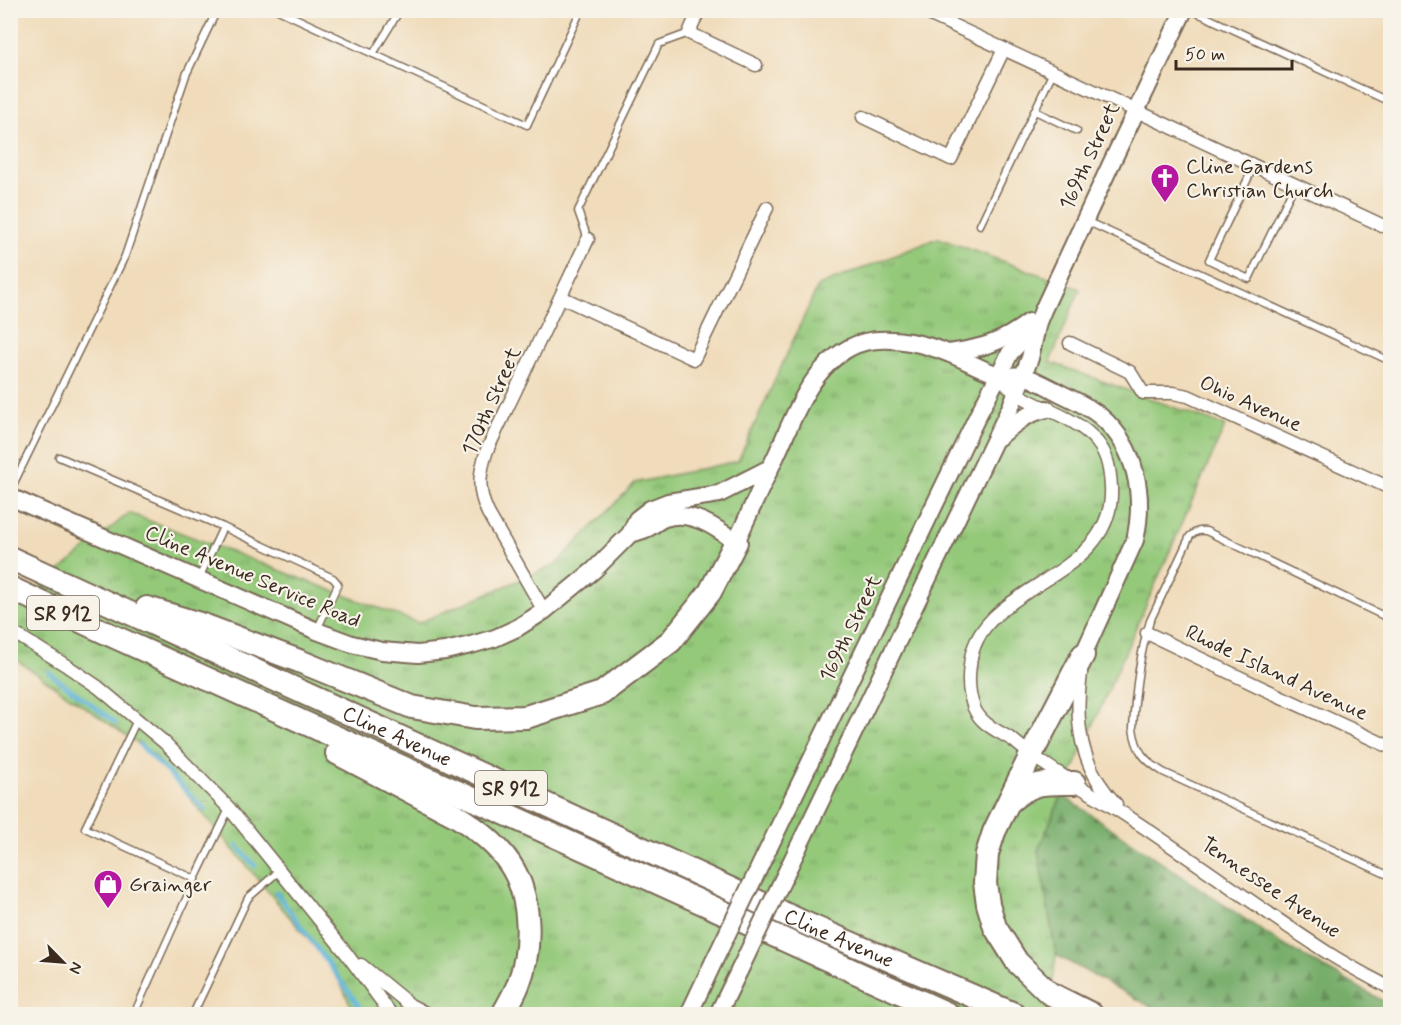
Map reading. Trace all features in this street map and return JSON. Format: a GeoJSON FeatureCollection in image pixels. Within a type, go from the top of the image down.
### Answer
{"type":"FeatureCollection","features":[{"type":"Feature","properties":{"kind":"highway"},"geometry":{"type":"LineString","coordinates":[[56,579],[203,625],[412,707],[475,718],[526,717],[602,693],[671,641],[710,592],[736,543]]}},
{"type":"Feature","properties":{"kind":"highway","name":"Cline Avenue"},"geometry":{"type":"LineString","coordinates":[[10,558],[808,925],[1014,1014]]}},
{"type":"Feature","properties":{"kind":"highway","name":"Cline Avenue"},"geometry":{"type":"LineString","coordinates":[[10,588],[948,1014]]}},
{"type":"Feature","properties":{"kind":"highway"},"geometry":{"type":"LineString","coordinates":[[115,637],[455,815],[493,843],[511,865],[522,890],[528,932],[527,953],[518,986],[502,1012]]}},
{"type":"Feature","properties":{"kind":"highway"},"geometry":{"type":"LineString","coordinates":[[1083,656],[1007,802],[994,832],[987,854],[985,883],[994,927],[1017,962],[1049,993],[1091,1014]]}},
{"type":"Feature","properties":{"kind":"highway"},"geometry":{"type":"LineString","coordinates":[[1007,802],[1023,790],[1035,785],[1074,783]]}},
{"type":"Feature","properties":{"kind":"main road","name":"169th Street"},"geometry":{"type":"LineString","coordinates":[[718,1014],[994,442],[1030,358],[1041,316],[1184,10]]}},
{"type":"Feature","properties":{"kind":"main road","name":"169th Street"},"geometry":{"type":"LineString","coordinates":[[689,1014],[978,415],[1010,353],[1041,316]]}},
{"type":"Feature","properties":{"kind":"main road"},"geometry":{"type":"LineString","coordinates":[[949,353],[985,347],[1015,333],[1041,316]]}},
{"type":"Feature","properties":{"kind":"main road"},"geometry":{"type":"LineString","coordinates":[[736,543],[805,393],[835,357],[850,347],[870,340],[917,344],[949,353],[999,376],[1023,376]]}},
{"type":"Feature","properties":{"kind":"main road","name":"Tennessee Avenue"},"geometry":{"type":"LineString","coordinates":[[1023,376],[1079,402],[1099,415],[1114,429],[1132,460],[1139,489],[1139,522],[1135,540],[1083,656]]}},
{"type":"Feature","properties":{"kind":"main road"},"geometry":{"type":"LineString","coordinates":[[994,442],[1029,415],[1047,409]]}},
{"type":"Feature","properties":{"kind":"main road","name":"Cline Avenue Service Road"},"geometry":{"type":"LineString","coordinates":[[10,497],[317,631],[352,644],[382,651],[418,654],[445,651],[495,638],[517,628],[544,610],[594,570],[630,534],[637,519],[650,509],[668,501],[719,494],[770,468]]}},
{"type":"Feature","properties":{"kind":"main road","name":"Cline Avenue Service Road"},"geometry":{"type":"LineString","coordinates":[[630,534],[647,529],[664,519],[677,516],[700,520],[715,527],[736,543]]}},
{"type":"Feature","properties":{"kind":"street"},"geometry":{"type":"LineString","coordinates":[[699,10],[689,33],[756,65]]}},
{"type":"Feature","properties":{"kind":"street"},"geometry":{"type":"LineString","coordinates":[[920,10],[1390,229]]}},
{"type":"Feature","properties":{"kind":"street"},"geometry":{"type":"LineString","coordinates":[[862,117],[951,159],[1004,49]]}},
{"type":"Feature","properties":{"kind":"street"},"geometry":{"type":"LineString","coordinates":[[561,297],[694,359],[767,208]]}},
{"type":"Feature","properties":{"kind":"street","name":"170th Street"},"geometry":{"type":"LineString","coordinates":[[544,610],[482,501],[480,477],[487,450],[588,240]]}},
{"type":"Feature","properties":{"kind":"street","name":"Ohio Avenue"},"geometry":{"type":"LineString","coordinates":[[1070,343],[1130,372],[1143,393],[1173,393],[1197,399],[1390,488]]}},
{"type":"Feature","properties":{"kind":"street","name":"Tennessee Avenue"},"geometry":{"type":"LineString","coordinates":[[999,376],[1016,393],[1084,429],[1098,443],[1110,470],[1111,499],[1106,522],[1097,538],[1050,578],[1010,603],[984,628],[970,660],[970,692],[975,709],[985,724],[1014,741],[1031,755],[1130,818],[1329,954],[1390,988]]}},
{"type":"Feature","properties":{"kind":"street"},"geometry":{"type":"LineString","coordinates":[[10,632],[98,687],[165,743],[229,808],[346,953],[391,1014]]}},
{"type":"Feature","properties":{"kind":"street","name":"Rhode Island Avenue"},"geometry":{"type":"LineString","coordinates":[[1147,633],[1390,747]]}},
{"type":"Feature","properties":{"kind":"street","name":"Tennessee Avenue"},"geometry":{"type":"LineString","coordinates":[[1083,656],[1078,696],[1080,736],[1091,768],[1104,792],[1130,818]]}},
{"type":"Feature","properties":{"kind":"street"},"geometry":{"type":"LineString","coordinates":[[346,953],[405,1001],[427,1014]]}},
{"type":"Feature","properties":{"kind":"lane"},"geometry":{"type":"LineString","coordinates":[[10,491],[125,256],[186,75],[217,10]]}},
{"type":"Feature","properties":{"kind":"lane"},"geometry":{"type":"LineString","coordinates":[[278,10],[527,124],[581,10]]}},
{"type":"Feature","properties":{"kind":"lane"},"geometry":{"type":"LineString","coordinates":[[373,54],[400,10]]}},
{"type":"Feature","properties":{"kind":"lane"},"geometry":{"type":"LineString","coordinates":[[1191,10],[1390,102]]}},
{"type":"Feature","properties":{"kind":"lane"},"geometry":{"type":"LineString","coordinates":[[588,240],[578,211],[659,44],[689,33]]}},
{"type":"Feature","properties":{"kind":"lane"},"geometry":{"type":"LineString","coordinates":[[980,225],[1053,72]]}},
{"type":"Feature","properties":{"kind":"lane"},"geometry":{"type":"LineString","coordinates":[[1035,111],[1077,131]]}},
{"type":"Feature","properties":{"kind":"lane"},"geometry":{"type":"LineString","coordinates":[[1254,166],[1209,260],[1249,279],[1295,184]]}},
{"type":"Feature","properties":{"kind":"lane"},"geometry":{"type":"LineString","coordinates":[[1084,220],[1390,362]]}},
{"type":"Feature","properties":{"kind":"lane"},"geometry":{"type":"LineString","coordinates":[[59,456],[223,527],[333,578],[338,584],[317,631]]}},
{"type":"Feature","properties":{"kind":"lane"},"geometry":{"type":"LineString","coordinates":[[198,579],[223,527]]}},
{"type":"Feature","properties":{"kind":"lane"},"geometry":{"type":"LineString","coordinates":[[1390,619],[1206,531],[1195,532],[1190,536],[1150,621],[1142,650],[1134,728],[1135,741],[1140,752],[1150,764],[1163,772],[1390,876]]}},
{"type":"Feature","properties":{"kind":"lane"},"geometry":{"type":"LineString","coordinates":[[137,720],[85,828],[195,879]]}},
{"type":"Feature","properties":{"kind":"lane"},"geometry":{"type":"LineString","coordinates":[[134,1014],[229,808]]}},
{"type":"Feature","properties":{"kind":"lane"},"geometry":{"type":"LineString","coordinates":[[193,1014],[248,898],[280,871]]}},
{"type":"Feature","properties":{"kind":"green space"},"geometry":{"type":"Polygon","coordinates":[[[938,238],[1080,289],[1050,362],[1225,426],[1038,850],[1056,955],[1049,1014],[355,1014],[334,970],[153,754],[11,656],[11,611],[129,513],[418,623],[555,565],[635,483],[738,461],[818,286],[938,238]]]}},
{"type":"Feature","properties":{"kind":"green space"},"geometry":{"type":"Polygon","coordinates":[[[1062,795],[1282,944],[1390,1005],[1390,1014],[1164,1014],[1056,955],[1038,850],[1062,795]]]}},
{"type":"Feature","properties":{"kind":"waterway"},"geometry":{"type":"LineString","coordinates":[[48,672],[116,723]]}},
{"type":"Feature","properties":{"kind":"waterway"},"geometry":{"type":"LineString","coordinates":[[140,745],[205,810]]}},
{"type":"Feature","properties":{"kind":"waterway"},"geometry":{"type":"LineString","coordinates":[[237,846],[255,866]]}},
{"type":"Feature","properties":{"kind":"waterway"},"geometry":{"type":"LineString","coordinates":[[276,892],[365,1014]]}},
{"type":"Feature","properties":{"kind":"place","name":"Cline Gardens Christian Church"},"geometry":{"type":"Point","coordinates":[1165,204]}},
{"type":"Feature","properties":{"kind":"place","name":"Grainger"},"geometry":{"type":"Point","coordinates":[108,910]}}]}
